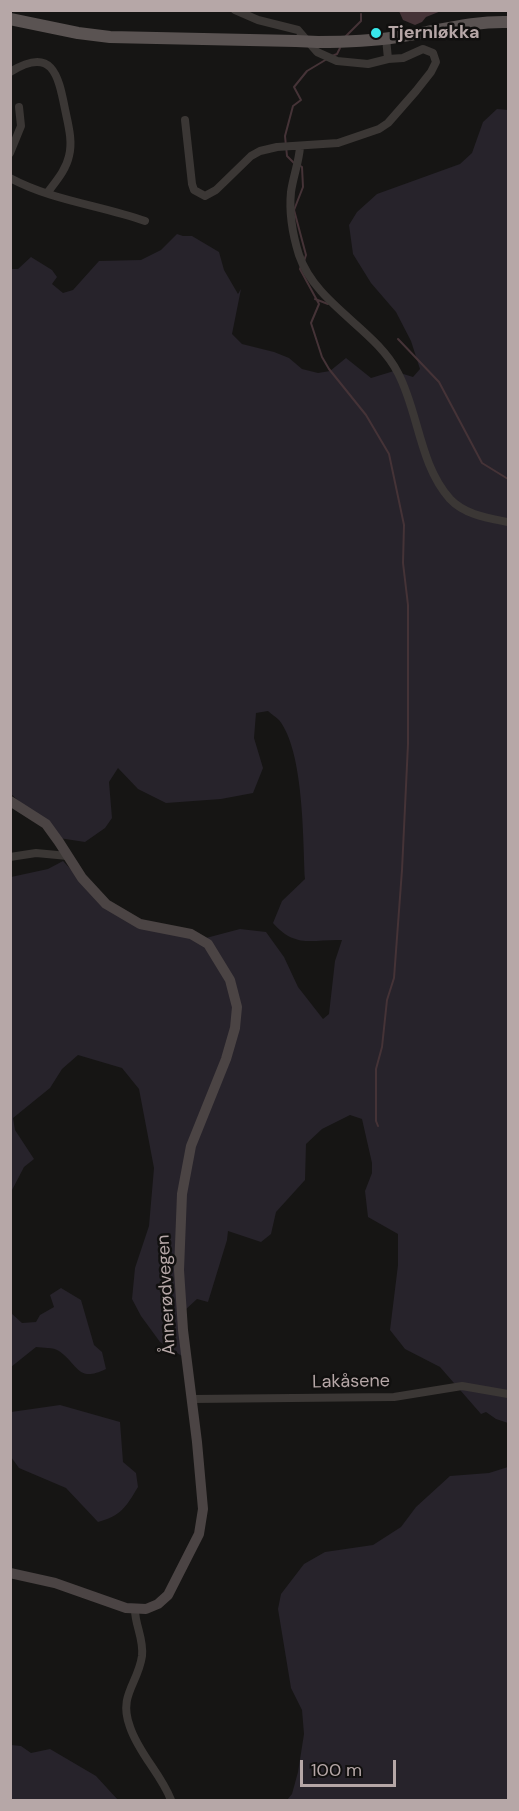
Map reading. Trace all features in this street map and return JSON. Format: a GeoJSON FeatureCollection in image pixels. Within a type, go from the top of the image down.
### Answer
{"type":"FeatureCollection","features":[{"type":"Feature","properties":{"kind":"main road"},"geometry":{"type":"LineString","coordinates":[[10,19],[110,37],[318,42],[386,38],[471,24],[508,22]]}},
{"type":"Feature","properties":{"kind":"main road","name":"Ånnerødvegen"},"geometry":{"type":"LineString","coordinates":[[10,801],[46,824],[94,893],[106,904],[126,918],[140,924],[191,934],[203,939],[213,950],[226,972],[236,999],[237,1017],[231,1044],[194,1136],[182,1194],[179,1270],[183,1330],[203,1509],[199,1534],[168,1595],[152,1607],[135,1610]]}},
{"type":"Feature","properties":{"kind":"main road"},"geometry":{"type":"LineString","coordinates":[[10,1573],[55,1583],[135,1610]]}},
{"type":"Feature","properties":{"kind":"street"},"geometry":{"type":"LineString","coordinates":[[184,120],[194,190],[201,195],[210,194],[251,156],[260,151],[277,147],[338,143],[368,134],[388,123],[432,72],[436,62],[433,54],[423,49],[403,58],[369,64],[337,61],[317,52],[298,30],[258,20],[236,10]]}},
{"type":"Feature","properties":{"kind":"street"},"geometry":{"type":"LineString","coordinates":[[386,38],[388,59]]}},
{"type":"Feature","properties":{"kind":"street"},"geometry":{"type":"LineString","coordinates":[[10,72],[27,62],[41,62],[52,69],[57,76],[67,120],[70,151],[62,172],[48,192]]}},
{"type":"Feature","properties":{"kind":"street"},"geometry":{"type":"LineString","coordinates":[[10,153],[21,126],[19,107]]}},
{"type":"Feature","properties":{"kind":"street"},"geometry":{"type":"LineString","coordinates":[[300,147],[291,192],[293,230],[303,266],[311,280],[365,333],[398,372],[432,469],[449,498],[460,508],[473,514],[508,522]]}},
{"type":"Feature","properties":{"kind":"street"},"geometry":{"type":"LineString","coordinates":[[10,178],[36,190],[145,221]]}},
{"type":"Feature","properties":{"kind":"street"},"geometry":{"type":"LineString","coordinates":[[10,857],[36,853],[68,856]]}},
{"type":"Feature","properties":{"kind":"street","name":"Lakåsene"},"geometry":{"type":"LineString","coordinates":[[192,1399],[394,1397],[462,1386],[508,1394]]}},
{"type":"Feature","properties":{"kind":"street"},"geometry":{"type":"LineString","coordinates":[[135,1610],[142,1641],[142,1653],[127,1697],[127,1715],[132,1734],[171,1800]]}},
{"type":"Feature","properties":{"kind":"shaded area"},"geometry":{"type":"Polygon","coordinates":[[[399,10],[441,11],[426,17],[415,25],[403,20],[399,10]]]}},
{"type":"Feature","properties":{"kind":"shaded area"},"geometry":{"type":"Polygon","coordinates":[[[497,109],[508,110],[508,1423],[486,1412],[481,1414],[440,1367],[405,1349],[390,1330],[398,1265],[398,1234],[368,1217],[365,1191],[372,1173],[372,1163],[362,1119],[350,1115],[322,1129],[306,1144],[305,1180],[276,1212],[271,1234],[261,1242],[228,1231],[208,1302],[197,1299],[184,1311],[185,1358],[160,1342],[132,1299],[135,1268],[149,1226],[154,1168],[139,1089],[122,1068],[78,1055],[62,1069],[50,1088],[13,1118],[15,1130],[34,1159],[24,1167],[11,1192],[11,877],[48,869],[63,861],[77,876],[126,915],[206,938],[240,929],[266,932],[284,957],[298,987],[323,1019],[329,1014],[335,961],[342,940],[297,940],[281,931],[273,923],[282,901],[305,879],[298,773],[287,734],[279,720],[268,711],[256,713],[254,738],[263,768],[253,793],[221,799],[166,803],[138,789],[118,768],[109,782],[112,818],[105,828],[85,842],[59,838],[11,794],[11,269],[18,269],[31,257],[52,270],[57,277],[52,284],[63,293],[73,290],[99,261],[141,260],[161,250],[177,234],[192,236],[219,252],[224,270],[238,294],[241,289],[232,334],[242,344],[274,352],[289,358],[302,369],[318,373],[330,371],[346,358],[371,378],[394,371],[413,377],[420,369],[411,341],[396,312],[371,283],[353,254],[349,225],[357,212],[377,194],[460,164],[472,153],[483,122],[497,109]]]}},
{"type":"Feature","properties":{"kind":"shaded area"},"geometry":{"type":"Polygon","coordinates":[[[61,1288],[81,1300],[94,1345],[102,1352],[106,1369],[96,1373],[84,1373],[59,1351],[36,1347],[11,1367],[11,1313],[22,1323],[36,1322],[40,1315],[54,1307],[50,1295],[61,1288]]]}},
{"type":"Feature","properties":{"kind":"shaded area"},"geometry":{"type":"Polygon","coordinates":[[[60,1405],[120,1422],[123,1462],[136,1473],[138,1487],[126,1505],[112,1517],[98,1522],[66,1488],[19,1468],[11,1457],[11,1412],[60,1405]]]}},
{"type":"Feature","properties":{"kind":"shaded area"},"geometry":{"type":"Polygon","coordinates":[[[508,1467],[508,1800],[287,1800],[292,1794],[298,1772],[304,1734],[302,1710],[291,1688],[278,1609],[281,1594],[304,1564],[325,1552],[373,1545],[401,1527],[416,1507],[450,1476],[489,1473],[508,1467]]]}},
{"type":"Feature","properties":{"kind":"shaded area"},"geometry":{"type":"Polygon","coordinates":[[[11,1745],[21,1746],[31,1753],[50,1749],[96,1776],[118,1800],[11,1800],[11,1745]]]}},
{"type":"Feature","properties":{"kind":"waterway"},"geometry":{"type":"LineString","coordinates":[[345,37],[361,21],[361,14]]}},
{"type":"Feature","properties":{"kind":"waterway"},"geometry":{"type":"LineString","coordinates":[[332,56],[337,54],[340,48]]}},
{"type":"Feature","properties":{"kind":"waterway"},"geometry":{"type":"LineString","coordinates":[[294,163],[287,156],[285,136],[293,106],[301,100],[294,87],[307,71],[327,59]]}},
{"type":"Feature","properties":{"kind":"waterway"},"geometry":{"type":"LineString","coordinates":[[299,165],[302,167],[303,187],[294,210],[306,255],[304,261]]}},
{"type":"Feature","properties":{"kind":"waterway"},"geometry":{"type":"LineString","coordinates":[[301,266],[300,269],[319,304],[311,323],[322,357],[366,415],[389,454],[404,525],[403,563],[408,605],[408,744],[394,978],[387,1000],[382,1047],[376,1069],[376,1121],[378,1126]]}},
{"type":"Feature","properties":{"kind":"waterway"},"geometry":{"type":"LineString","coordinates":[[315,299],[328,304]]}},
{"type":"Feature","properties":{"kind":"waterway"},"geometry":{"type":"LineString","coordinates":[[398,339],[439,382],[482,463],[508,479]]}},
{"type":"Feature","properties":{"kind":"place","name":"Tjernløkka"},"geometry":{"type":"Point","coordinates":[376,33]}}]}
